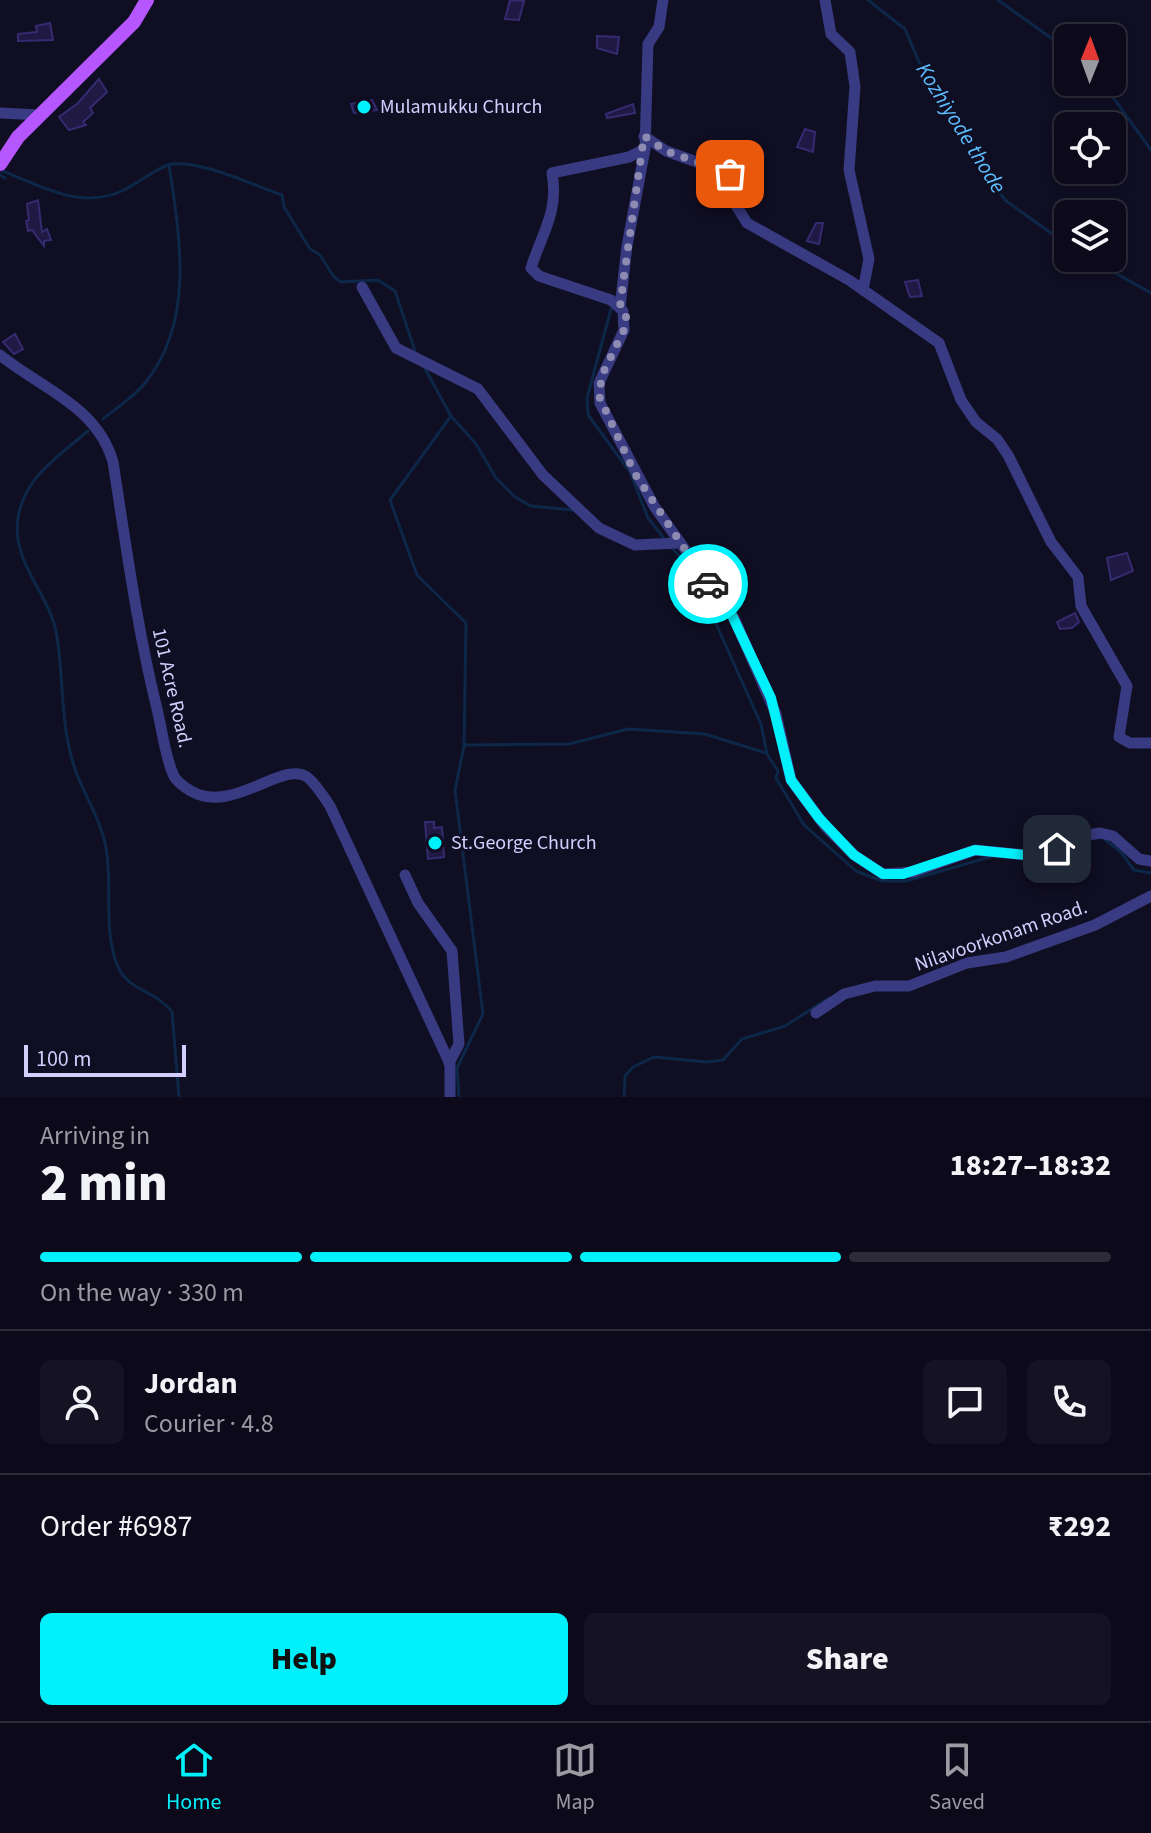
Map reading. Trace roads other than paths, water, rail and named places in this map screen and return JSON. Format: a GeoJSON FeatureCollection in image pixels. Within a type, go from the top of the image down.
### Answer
{"type":"FeatureCollection","features":[{"type":"Feature","properties":{"kind":"main road"},"geometry":{"type":"LineString","coordinates":[[0,164],[18,137],[134,22],[147,0]]}},
{"type":"Feature","properties":{"kind":"street"},"geometry":{"type":"LineString","coordinates":[[620,307],[627,246],[645,149],[648,44],[659,27],[663,0]]}},
{"type":"Feature","properties":{"kind":"street"},"geometry":{"type":"LineString","coordinates":[[825,0],[831,34],[850,52],[855,87],[849,170],[869,259],[863,290]]}},
{"type":"Feature","properties":{"kind":"street"},"geometry":{"type":"LineString","coordinates":[[0,113],[40,115]]}},
{"type":"Feature","properties":{"kind":"street"},"geometry":{"type":"LineString","coordinates":[[644,136],[666,151],[730,174],[734,202],[747,223],[863,290],[939,343],[965,406],[1008,455],[1051,542],[1078,577],[1081,606],[1127,686],[1119,737],[1130,743],[1151,743]]}},
{"type":"Feature","properties":{"kind":"street"},"geometry":{"type":"LineString","coordinates":[[645,149],[629,157],[552,173],[556,192],[546,235],[531,268],[539,276],[595,294],[620,307],[626,317],[624,330],[599,383],[600,403],[614,424],[635,474],[678,543],[734,618],[776,714],[795,787],[825,826],[854,855],[883,874],[913,872],[975,850],[1035,856],[1083,836],[1100,833],[1113,836],[1139,859],[1151,861]]}},
{"type":"Feature","properties":{"kind":"street"},"geometry":{"type":"LineString","coordinates":[[362,287],[396,348],[478,389],[543,475],[599,528],[635,545],[678,543]]}},
{"type":"Feature","properties":{"kind":"street","name":"101 Acre Road."},"geometry":{"type":"LineString","coordinates":[[0,355],[73,405],[104,435],[141,641],[173,776],[192,792],[218,798],[242,794],[281,777],[306,776],[330,806],[451,1061],[450,1097]]}},
{"type":"Feature","properties":{"kind":"street"},"geometry":{"type":"LineString","coordinates":[[405,875],[418,903],[452,951],[459,1044],[451,1061]]}},
{"type":"Feature","properties":{"kind":"street","name":"Nilavoorkonam Road."},"geometry":{"type":"LineString","coordinates":[[816,1013],[844,994],[875,986],[909,986],[949,968],[1006,957],[1095,925],[1151,896]]}},
{"type":"Feature","properties":{"kind":"waterway","name":"Kozhiyode thode"},"geometry":{"type":"LineString","coordinates":[[868,0],[905,29],[922,69],[949,100],[987,176],[1006,201],[1054,235]]}},
{"type":"Feature","properties":{"kind":"waterway"},"geometry":{"type":"LineString","coordinates":[[998,0],[1054,40]]}},
{"type":"Feature","properties":{"kind":"waterway"},"geometry":{"type":"LineString","coordinates":[[1112,96],[1151,150]]}},
{"type":"Feature","properties":{"kind":"waterway"},"geometry":{"type":"LineString","coordinates":[[0,170],[61,194],[92,198],[124,190],[168,165],[193,165],[282,195],[284,207],[310,249],[320,255],[334,277],[341,282],[378,280],[395,291],[416,354]]}},
{"type":"Feature","properties":{"kind":"waterway"},"geometry":{"type":"LineString","coordinates":[[103,419],[145,383],[161,359],[171,333],[180,278],[177,220],[169,165]]}},
{"type":"Feature","properties":{"kind":"waterway"},"geometry":{"type":"LineString","coordinates":[[0,175],[5,178]]}},
{"type":"Feature","properties":{"kind":"waterway","name":"Kozhiyode thode"},"geometry":{"type":"LineString","coordinates":[[1113,272],[1151,293]]}},
{"type":"Feature","properties":{"kind":"waterway"},"geometry":{"type":"LineString","coordinates":[[611,309],[587,398],[588,415],[630,472],[648,518],[663,537]]}},
{"type":"Feature","properties":{"kind":"waterway"},"geometry":{"type":"LineString","coordinates":[[424,367],[451,416],[476,444],[496,478],[515,497],[531,506],[573,510]]}},
{"type":"Feature","properties":{"kind":"waterway"},"geometry":{"type":"LineString","coordinates":[[451,416],[390,500],[417,575],[466,623],[464,745],[569,744],[628,729],[705,734],[766,753]]}},
{"type":"Feature","properties":{"kind":"waterway"},"geometry":{"type":"LineString","coordinates":[[88,431],[35,479],[22,504],[17,535],[26,565],[53,621],[70,752],[106,848],[110,934],[116,962],[127,980],[157,998],[172,1012],[179,1097]]}},
{"type":"Feature","properties":{"kind":"waterway"},"geometry":{"type":"LineString","coordinates":[[670,546],[691,568],[761,724],[767,754],[778,771],[776,778],[804,825],[856,871],[882,881],[906,881],[990,857]]}},
{"type":"Feature","properties":{"kind":"waterway"},"geometry":{"type":"LineString","coordinates":[[459,1097],[457,1068],[483,1014],[455,790],[464,746]]}},
{"type":"Feature","properties":{"kind":"waterway"},"geometry":{"type":"LineString","coordinates":[[1104,839],[1121,852],[1134,870],[1151,873]]}},
{"type":"Feature","properties":{"kind":"waterway"},"geometry":{"type":"LineString","coordinates":[[1048,856],[1072,851],[1081,842]]}},
{"type":"Feature","properties":{"kind":"waterway"},"geometry":{"type":"LineString","coordinates":[[624,1097],[625,1076],[633,1067],[654,1057],[707,1062],[723,1060],[742,1039],[785,1026],[829,998]]}},
{"type":"Feature","properties":{"kind":"place","name":"Mulamukku Church"},"geometry":{"type":"Point","coordinates":[364,107]}},
{"type":"Feature","properties":{"kind":"place","name":"St.George Church"},"geometry":{"type":"Point","coordinates":[435,843]}}]}
